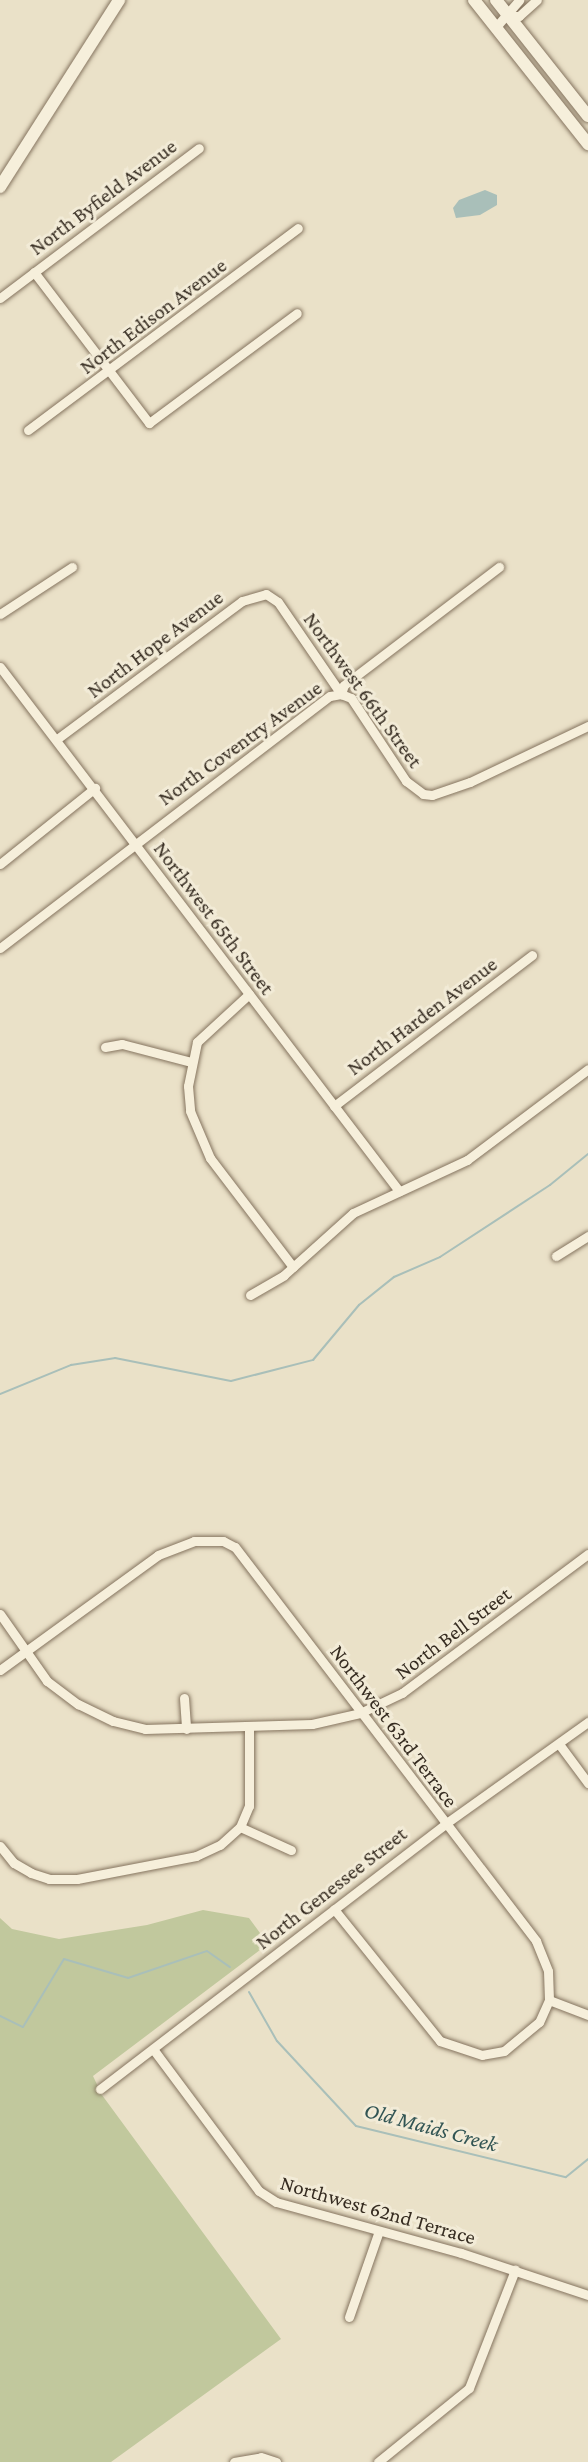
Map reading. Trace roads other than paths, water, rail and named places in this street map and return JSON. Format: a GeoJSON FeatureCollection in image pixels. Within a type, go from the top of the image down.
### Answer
{"type":"FeatureCollection","features":[{"type":"Feature","properties":{"kind":"main road"},"geometry":{"type":"LineString","coordinates":[[0,187],[119,0]]}},
{"type":"Feature","properties":{"kind":"main road"},"geometry":{"type":"LineString","coordinates":[[474,0],[588,144]]}},
{"type":"Feature","properties":{"kind":"main road"},"geometry":{"type":"LineString","coordinates":[[495,0],[588,116]]}},
{"type":"Feature","properties":{"kind":"street"},"geometry":{"type":"LineString","coordinates":[[495,28],[508,16],[519,0]]}},
{"type":"Feature","properties":{"kind":"street"},"geometry":{"type":"LineString","coordinates":[[508,16],[519,16],[537,0]]}},
{"type":"Feature","properties":{"kind":"street","name":"North Byfield Avenue"},"geometry":{"type":"LineString","coordinates":[[0,298],[199,148]]}},
{"type":"Feature","properties":{"kind":"street","name":"North Edison Avenue"},"geometry":{"type":"LineString","coordinates":[[28,430],[298,228]]}},
{"type":"Feature","properties":{"kind":"street"},"geometry":{"type":"LineString","coordinates":[[34,272],[149,423],[297,313]]}},
{"type":"Feature","properties":{"kind":"street"},"geometry":{"type":"LineString","coordinates":[[0,615],[72,567]]}},
{"type":"Feature","properties":{"kind":"street","name":"North Coventry Avenue"},"geometry":{"type":"LineString","coordinates":[[0,948],[134,843],[226,778],[330,696],[341,694],[344,685],[499,567]]}},
{"type":"Feature","properties":{"kind":"street","name":"North Hope Avenue"},"geometry":{"type":"LineString","coordinates":[[57,739],[242,601],[266,594],[278,602]]}},
{"type":"Feature","properties":{"kind":"street","name":"Northwest 66th Street"},"geometry":{"type":"LineString","coordinates":[[278,602],[341,694],[351,698],[406,781],[423,794],[432,795],[470,782],[588,726]]}},
{"type":"Feature","properties":{"kind":"street","name":"Northwest 65th Street"},"geometry":{"type":"LineString","coordinates":[[0,667],[95,788],[134,843],[399,1191]]}},
{"type":"Feature","properties":{"kind":"street"},"geometry":{"type":"LineString","coordinates":[[0,864],[95,788]]}},
{"type":"Feature","properties":{"kind":"street","name":"North Harden Avenue"},"geometry":{"type":"LineString","coordinates":[[334,1106],[532,955]]}},
{"type":"Feature","properties":{"kind":"street"},"geometry":{"type":"LineString","coordinates":[[249,994],[197,1042],[191,1062],[189,1098],[200,1142],[293,1267]]}},
{"type":"Feature","properties":{"kind":"street"},"geometry":{"type":"LineString","coordinates":[[105,1047],[122,1044],[191,1062]]}},
{"type":"Feature","properties":{"kind":"street"},"geometry":{"type":"LineString","coordinates":[[250,1295],[293,1267],[353,1213],[467,1160],[588,1069]]}},
{"type":"Feature","properties":{"kind":"street"},"geometry":{"type":"LineString","coordinates":[[556,1256],[588,1236]]}},
{"type":"Feature","properties":{"kind":"street","name":"Northwest 63rd Terrace"},"geometry":{"type":"LineString","coordinates":[[25,1651],[158,1555],[194,1541],[223,1541],[235,1547],[541,1950],[548,1971],[549,2000]]}},
{"type":"Feature","properties":{"kind":"street","name":"North Bell Street"},"geometry":{"type":"LineString","coordinates":[[0,1614],[47,1681],[95,1713],[145,1729],[249,1728],[312,1724],[360,1713],[402,1694],[588,1554]]}},
{"type":"Feature","properties":{"kind":"street"},"geometry":{"type":"LineString","coordinates":[[0,1670],[25,1651]]}},
{"type":"Feature","properties":{"kind":"street"},"geometry":{"type":"LineString","coordinates":[[184,1698],[186,1729]]}},
{"type":"Feature","properties":{"kind":"street","name":"North Genessee Street"},"geometry":{"type":"LineString","coordinates":[[100,2089],[445,1824],[588,1722]]}},
{"type":"Feature","properties":{"kind":"street"},"geometry":{"type":"LineString","coordinates":[[0,1846],[15,1863],[49,1879],[77,1879],[196,1856],[230,1839],[240,1827],[249,1806],[249,1728]]}},
{"type":"Feature","properties":{"kind":"street"},"geometry":{"type":"LineString","coordinates":[[560,1744],[588,1783]]}},
{"type":"Feature","properties":{"kind":"street"},"geometry":{"type":"LineString","coordinates":[[240,1827],[291,1850]]}},
{"type":"Feature","properties":{"kind":"street"},"geometry":{"type":"LineString","coordinates":[[334,1909],[424,2025],[440,2041],[459,2051],[482,2055],[504,2051],[539,2022],[549,2000],[588,2015]]}},
{"type":"Feature","properties":{"kind":"street","name":"Northwest 62nd Terrace"},"geometry":{"type":"LineString","coordinates":[[153,2049],[260,2191],[288,2207],[515,2270],[588,2295]]}},
{"type":"Feature","properties":{"kind":"street"},"geometry":{"type":"LineString","coordinates":[[349,2318],[379,2231]]}},
{"type":"Feature","properties":{"kind":"street"},"geometry":{"type":"LineString","coordinates":[[378,2462],[469,2388],[515,2270]]}},
{"type":"Feature","properties":{"kind":"street"},"geometry":{"type":"LineString","coordinates":[[234,2462],[261,2457],[276,2462]]}},
{"type":"Feature","properties":{"kind":"water"},"geometry":{"type":"Polygon","coordinates":[[[485,190],[497,195],[497,205],[480,215],[456,218],[453,208],[459,200],[485,190]]]}},
{"type":"Feature","properties":{"kind":"waterway"},"geometry":{"type":"LineString","coordinates":[[0,1394],[71,1365],[115,1358],[231,1381],[313,1360],[359,1305],[394,1277],[440,1257],[550,1185],[588,1154]]}},
{"type":"Feature","properties":{"kind":"waterway","name":"Old Maids Creek"},"geometry":{"type":"LineString","coordinates":[[0,2016],[23,2027],[64,1959],[128,1978],[207,1951],[230,1967]]}},
{"type":"Feature","properties":{"kind":"waterway","name":"Old Maids Creek"},"geometry":{"type":"LineString","coordinates":[[249,1992],[277,2041],[356,2126],[566,2177],[588,2159]]}}]}
